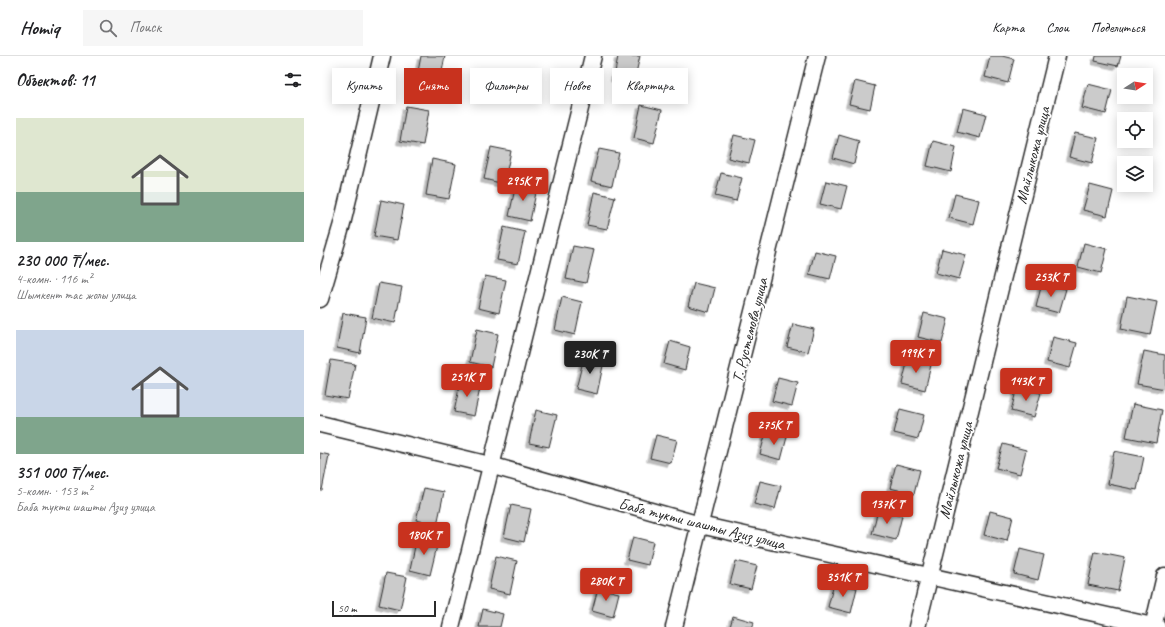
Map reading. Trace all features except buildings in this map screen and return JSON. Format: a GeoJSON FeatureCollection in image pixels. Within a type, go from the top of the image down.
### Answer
{"type":"FeatureCollection","features":[{"type":"Feature","properties":{"kind":"street"},"geometry":{"type":"LineString","coordinates":[[320,299],[342,224],[382,56]]}},
{"type":"Feature","properties":{"kind":"street"},"geometry":{"type":"LineString","coordinates":[[451,627],[592,56]]}},
{"type":"Feature","properties":{"kind":"street","name":"Т. Рустемова улица"},"geometry":{"type":"LineString","coordinates":[[674,627],[817,56]]}},
{"type":"Feature","properties":{"kind":"street","name":"Майлыкожа улица"},"geometry":{"type":"LineString","coordinates":[[917,627],[1057,56]]}},
{"type":"Feature","properties":{"kind":"street","name":"Баба тукти шашты Азиз улица"},"geometry":{"type":"LineString","coordinates":[[320,424],[490,465],[700,525],[1154,627]]}},
{"type":"Feature","properties":{"kind":"street"},"geometry":{"type":"LineString","coordinates":[[1154,627],[1165,576]]}}]}
